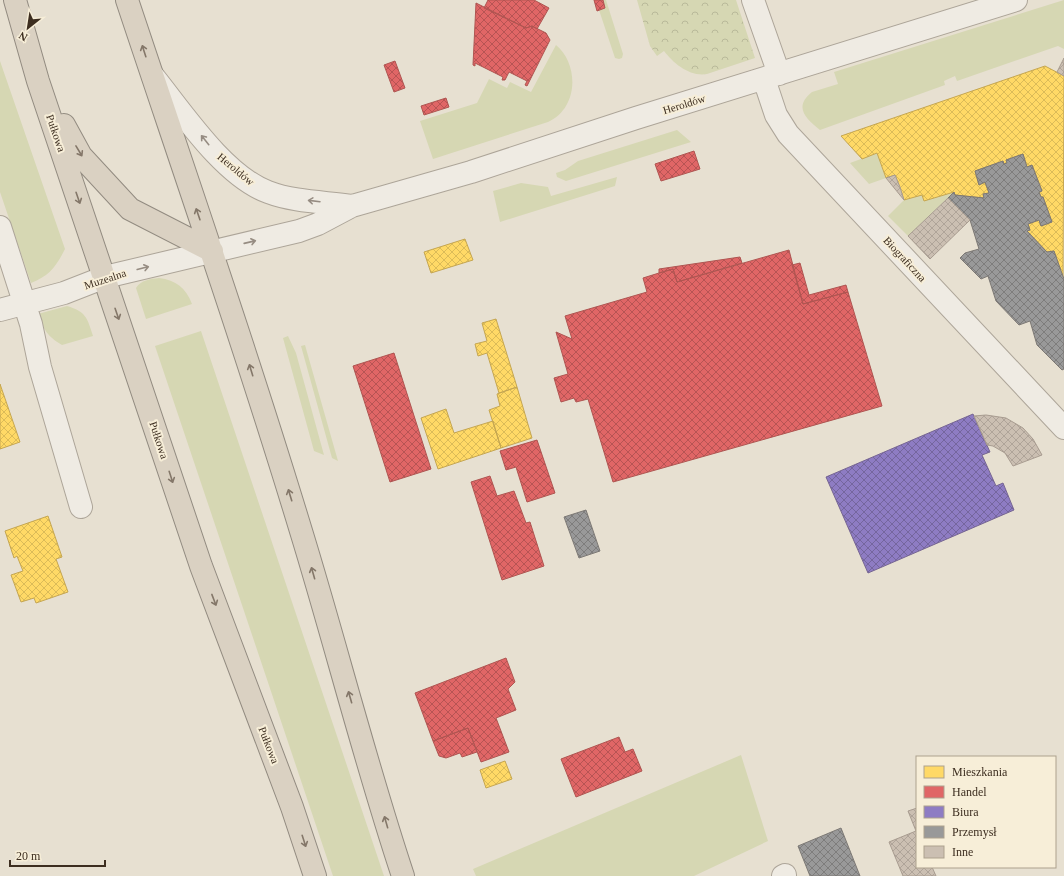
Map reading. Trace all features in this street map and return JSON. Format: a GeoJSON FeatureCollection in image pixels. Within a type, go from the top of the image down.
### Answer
{"type":"FeatureCollection","features":[{"type":"Feature","properties":{"kind":"highway","name":"Pułkowa"},"geometry":{"type":"LineString","coordinates":[[15,0],[38,81],[201,566],[292,807],[315,876]]}},
{"type":"Feature","properties":{"kind":"highway"},"geometry":{"type":"LineString","coordinates":[[127,0],[198,216],[212,251],[240,336],[301,532],[403,876]]}},
{"type":"Feature","properties":{"kind":"highway"},"geometry":{"type":"LineString","coordinates":[[38,81],[81,156],[130,209],[212,251]]}},
{"type":"Feature","properties":{"kind":"street","name":"Biograficzna"},"geometry":{"type":"LineString","coordinates":[[752,0],[772,77],[776,115],[788,134],[1064,428]]}},
{"type":"Feature","properties":{"kind":"street","name":"Heroldów"},"geometry":{"type":"LineString","coordinates":[[212,251],[299,231],[318,224],[352,206],[471,172],[636,118],[1016,0]]}},
{"type":"Feature","properties":{"kind":"street","name":"Heroldów"},"geometry":{"type":"LineString","coordinates":[[152,76],[214,152],[251,184],[269,193],[290,198],[352,206]]}},
{"type":"Feature","properties":{"kind":"street"},"geometry":{"type":"LineString","coordinates":[[0,227],[25,304],[40,367],[81,507]]}},
{"type":"Feature","properties":{"kind":"street","name":"Muzealna"},"geometry":{"type":"LineString","coordinates":[[0,310],[64,293],[105,277],[212,251]]}},
{"type":"Feature","properties":{"kind":"green space"},"geometry":{"type":"Polygon","coordinates":[[[603,0],[606,0],[623,54],[622,58],[619,59],[615,58],[599,10],[605,8],[603,0]]]}},
{"type":"Feature","properties":{"kind":"green space"},"geometry":{"type":"Polygon","coordinates":[[[637,0],[736,0],[755,58],[707,74],[695,74],[678,65],[664,51],[657,56],[650,46],[637,0]]]}},
{"type":"Feature","properties":{"kind":"green space"},"geometry":{"type":"Polygon","coordinates":[[[1064,0],[1064,49],[1058,46],[957,81],[955,76],[944,81],[945,85],[820,130],[810,122],[802,108],[806,97],[812,92],[838,84],[834,72],[1064,0]]]}},
{"type":"Feature","properties":{"kind":"green space"},"geometry":{"type":"Polygon","coordinates":[[[556,45],[564,53],[572,74],[570,96],[566,107],[558,115],[548,122],[433,159],[420,121],[477,103],[489,79],[507,88],[510,82],[531,92],[556,45]]]}},
{"type":"Feature","properties":{"kind":"green space"},"geometry":{"type":"Polygon","coordinates":[[[0,61],[65,249],[58,261],[47,274],[31,283],[0,192],[0,61]]]}},
{"type":"Feature","properties":{"kind":"green space"},"geometry":{"type":"Polygon","coordinates":[[[677,130],[691,142],[566,181],[557,177],[556,173],[565,170],[578,161],[677,130]]]}},
{"type":"Feature","properties":{"kind":"green space"},"geometry":{"type":"Polygon","coordinates":[[[877,153],[886,178],[869,184],[850,163],[877,153]]]}},
{"type":"Feature","properties":{"kind":"green space"},"geometry":{"type":"Polygon","coordinates":[[[617,177],[615,186],[500,222],[493,191],[521,183],[548,187],[551,196],[617,177]]]}},
{"type":"Feature","properties":{"kind":"green space"},"geometry":{"type":"Polygon","coordinates":[[[954,192],[908,236],[888,216],[904,200],[922,195],[954,192]]]}},
{"type":"Feature","properties":{"kind":"green space"},"geometry":{"type":"Polygon","coordinates":[[[149,279],[165,279],[180,286],[187,293],[192,304],[146,319],[136,288],[138,285],[149,279]]]}},
{"type":"Feature","properties":{"kind":"green space"},"geometry":{"type":"Polygon","coordinates":[[[67,306],[85,316],[93,336],[62,345],[49,335],[38,314],[67,306]]]}},
{"type":"Feature","properties":{"kind":"green space"},"geometry":{"type":"Polygon","coordinates":[[[201,331],[384,876],[333,876],[155,346],[201,331]]]}},
{"type":"Feature","properties":{"kind":"green space"},"geometry":{"type":"Polygon","coordinates":[[[288,336],[296,353],[324,455],[314,451],[283,338],[288,336]]]}},
{"type":"Feature","properties":{"kind":"green space"},"geometry":{"type":"Polygon","coordinates":[[[305,345],[338,461],[332,458],[301,346],[305,345]]]}},
{"type":"Feature","properties":{"kind":"green space"},"geometry":{"type":"Polygon","coordinates":[[[741,755],[768,841],[694,876],[476,876],[473,869],[741,755]]]}},
{"type":"Feature","properties":{"kind":"building: Mieszkania"},"geometry":{"type":"Polygon","coordinates":[[[1045,66],[1064,76],[1063,279],[1054,251],[1047,252],[1027,231],[1030,230],[1028,224],[1039,220],[1041,226],[1052,222],[1043,197],[1041,197],[1039,192],[1042,191],[1032,165],[1027,167],[1023,154],[1006,160],[1007,163],[1004,164],[1003,161],[975,171],[979,185],[985,182],[989,193],[983,194],[984,198],[955,195],[954,192],[924,201],[922,195],[904,200],[895,175],[886,178],[877,153],[862,159],[841,136],[1045,66]]]}},
{"type":"Feature","properties":{"kind":"building: Mieszkania"},"geometry":{"type":"Polygon","coordinates":[[[465,239],[473,260],[431,273],[424,252],[465,239]]]}},
{"type":"Feature","properties":{"kind":"building: Mieszkania"},"geometry":{"type":"Polygon","coordinates":[[[496,319],[517,387],[499,393],[487,353],[478,356],[475,344],[487,341],[482,323],[496,319]]]}},
{"type":"Feature","properties":{"kind":"building: Mieszkania"},"geometry":{"type":"Polygon","coordinates":[[[0,384],[20,442],[0,449],[0,384]]]}},
{"type":"Feature","properties":{"kind":"building: Mieszkania"},"geometry":{"type":"Polygon","coordinates":[[[517,387],[532,438],[501,448],[489,410],[500,406],[497,394],[517,387]]]}},
{"type":"Feature","properties":{"kind":"building: Mieszkania"},"geometry":{"type":"Polygon","coordinates":[[[446,409],[454,433],[493,421],[501,448],[438,469],[421,418],[446,409]]]}},
{"type":"Feature","properties":{"kind":"building: Mieszkania"},"geometry":{"type":"Polygon","coordinates":[[[48,516],[62,557],[56,559],[68,592],[36,603],[34,598],[21,602],[11,575],[23,571],[17,556],[14,558],[5,531],[48,516]]]}},
{"type":"Feature","properties":{"kind":"building: Mieszkania"},"geometry":{"type":"Polygon","coordinates":[[[505,761],[512,779],[486,788],[480,770],[505,761]]]}},
{"type":"Feature","properties":{"kind":"building: Handel"},"geometry":{"type":"Polygon","coordinates":[[[488,0],[534,0],[549,8],[537,29],[532,26],[526,28],[484,8],[488,0]]]}},
{"type":"Feature","properties":{"kind":"building: Handel"},"geometry":{"type":"Polygon","coordinates":[[[594,0],[603,0],[605,8],[597,11],[594,0]]]}},
{"type":"Feature","properties":{"kind":"building: Handel"},"geometry":{"type":"Polygon","coordinates":[[[476,3],[526,28],[532,26],[546,33],[550,40],[527,86],[525,85],[527,81],[509,72],[505,80],[502,80],[503,77],[475,63],[475,66],[473,65],[476,3]]]}},
{"type":"Feature","properties":{"kind":"building: Handel"},"geometry":{"type":"Polygon","coordinates":[[[395,61],[405,88],[394,92],[384,65],[395,61]]]}},
{"type":"Feature","properties":{"kind":"building: Handel"},"geometry":{"type":"Polygon","coordinates":[[[446,98],[449,107],[424,115],[421,106],[446,98]]]}},
{"type":"Feature","properties":{"kind":"building: Handel"},"geometry":{"type":"Polygon","coordinates":[[[694,151],[700,169],[661,181],[655,164],[694,151]]]}},
{"type":"Feature","properties":{"kind":"building: Handel"},"geometry":{"type":"Polygon","coordinates":[[[789,250],[803,304],[848,292],[882,406],[613,482],[588,399],[576,402],[574,398],[561,402],[554,378],[568,374],[556,332],[572,339],[565,316],[647,292],[643,278],[659,273],[673,269],[677,282],[789,250]]]}},
{"type":"Feature","properties":{"kind":"building: Handel"},"geometry":{"type":"Polygon","coordinates":[[[740,257],[742,263],[677,282],[673,269],[659,273],[659,269],[740,257]]]}},
{"type":"Feature","properties":{"kind":"building: Handel"},"geometry":{"type":"Polygon","coordinates":[[[800,263],[809,295],[846,285],[848,292],[803,304],[792,265],[800,263]]]}},
{"type":"Feature","properties":{"kind":"building: Handel"},"geometry":{"type":"Polygon","coordinates":[[[394,353],[431,469],[390,482],[353,366],[394,353]]]}},
{"type":"Feature","properties":{"kind":"building: Handel"},"geometry":{"type":"Polygon","coordinates":[[[537,440],[555,493],[527,502],[516,467],[506,470],[500,451],[537,440]]]}},
{"type":"Feature","properties":{"kind":"building: Handel"},"geometry":{"type":"Polygon","coordinates":[[[490,476],[497,496],[514,491],[526,523],[530,522],[544,566],[502,580],[471,482],[490,476]]]}},
{"type":"Feature","properties":{"kind":"building: Handel"},"geometry":{"type":"Polygon","coordinates":[[[506,658],[515,682],[508,689],[516,710],[496,718],[509,752],[481,762],[468,728],[433,741],[415,693],[506,658]]]}},
{"type":"Feature","properties":{"kind":"building: Handel"},"geometry":{"type":"Polygon","coordinates":[[[468,728],[477,752],[462,757],[460,753],[446,758],[439,756],[433,741],[468,728]]]}},
{"type":"Feature","properties":{"kind":"building: Handel"},"geometry":{"type":"Polygon","coordinates":[[[619,737],[625,752],[633,749],[642,771],[576,797],[561,759],[619,737]]]}},
{"type":"Feature","properties":{"kind":"building: Biura"},"geometry":{"type":"Polygon","coordinates":[[[973,414],[990,452],[982,455],[996,486],[1003,483],[1014,510],[868,573],[826,477],[973,414]]]}},
{"type":"Feature","properties":{"kind":"building: Przemysł"},"geometry":{"type":"Polygon","coordinates":[[[1023,154],[1027,167],[1032,165],[1042,191],[1039,192],[1041,197],[1043,197],[1052,222],[1041,226],[1039,220],[1028,224],[1030,230],[1027,231],[1047,252],[1054,251],[1064,279],[1064,369],[1062,370],[1037,345],[1030,321],[1019,325],[996,301],[988,276],[981,279],[960,258],[965,253],[979,249],[970,220],[948,198],[954,192],[955,195],[984,198],[983,194],[989,193],[985,182],[979,185],[975,171],[1003,161],[1004,164],[1007,163],[1006,160],[1023,154]]]}},
{"type":"Feature","properties":{"kind":"building: Przemysł"},"geometry":{"type":"Polygon","coordinates":[[[586,510],[600,551],[579,558],[564,517],[586,510]]]}},
{"type":"Feature","properties":{"kind":"building: Przemysł"},"geometry":{"type":"Polygon","coordinates":[[[841,828],[860,876],[810,876],[798,846],[841,828]]]}},
{"type":"Feature","properties":{"kind":"building: Inne"},"geometry":{"type":"Polygon","coordinates":[[[1064,58],[1064,76],[1057,72],[1064,58]]]}},
{"type":"Feature","properties":{"kind":"building: Inne"},"geometry":{"type":"Polygon","coordinates":[[[895,175],[900,187],[904,200],[886,178],[895,175]]]}},
{"type":"Feature","properties":{"kind":"building: Inne"},"geometry":{"type":"Polygon","coordinates":[[[948,198],[970,220],[930,259],[908,236],[948,198]]]}},
{"type":"Feature","properties":{"kind":"building: Inne"},"geometry":{"type":"Polygon","coordinates":[[[986,415],[1006,418],[1023,428],[1033,439],[1042,455],[1013,466],[1005,453],[993,446],[987,445],[974,416],[986,415]]]}},
{"type":"Feature","properties":{"kind":"building: Inne"},"geometry":{"type":"Polygon","coordinates":[[[916,808],[916,831],[908,811],[916,808]]]}},
{"type":"Feature","properties":{"kind":"building: Inne"},"geometry":{"type":"Polygon","coordinates":[[[916,831],[916,868],[932,868],[936,876],[903,876],[889,842],[916,831]]]}}]}
